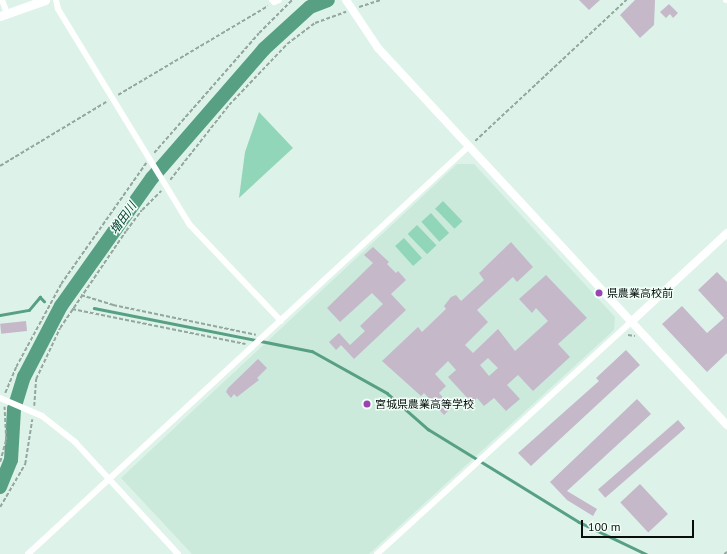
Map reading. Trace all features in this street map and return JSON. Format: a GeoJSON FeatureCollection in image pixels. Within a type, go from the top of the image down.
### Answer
{"type":"FeatureCollection","features":[{"type":"Feature","properties":{"kind":"main road"},"geometry":{"type":"LineString","coordinates":[[4,14],[45,0]]}},
{"type":"Feature","properties":{"kind":"street"},"geometry":{"type":"LineString","coordinates":[[2,0],[4,14]]}},
{"type":"Feature","properties":{"kind":"street"},"geometry":{"type":"LineString","coordinates":[[56,1],[58,8],[190,225],[281,322]]}},
{"type":"Feature","properties":{"kind":"street"},"geometry":{"type":"LineString","coordinates":[[349,5],[378,48],[727,425]]}},
{"type":"Feature","properties":{"kind":"street"},"geometry":{"type":"LineString","coordinates":[[28,554],[255,344],[281,322],[469,146]]}},
{"type":"Feature","properties":{"kind":"street"},"geometry":{"type":"LineString","coordinates":[[377,554],[727,233]]}},
{"type":"Feature","properties":{"kind":"street"},"geometry":{"type":"LineString","coordinates":[[3,400],[58,426],[178,554]]}},
{"type":"Feature","properties":{"kind":"path"},"geometry":{"type":"LineString","coordinates":[[0,462],[6,440],[3,400],[16,367],[61,284],[150,160],[259,33],[292,0]]}},
{"type":"Feature","properties":{"kind":"path"},"geometry":{"type":"LineString","coordinates":[[0,508],[25,464],[36,379],[56,335],[81,295],[142,210],[165,185],[229,105],[287,44],[315,23],[349,5],[380,0]]}},
{"type":"Feature","properties":{"kind":"path"},"geometry":{"type":"LineString","coordinates":[[469,146],[626,0]]}},
{"type":"Feature","properties":{"kind":"path"},"geometry":{"type":"LineString","coordinates":[[0,166],[275,1]]}},
{"type":"Feature","properties":{"kind":"path"},"geometry":{"type":"LineString","coordinates":[[81,295],[113,305],[263,337]]}},
{"type":"Feature","properties":{"kind":"path"},"geometry":{"type":"LineString","coordinates":[[72,309],[255,344]]}},
{"type":"Feature","properties":{"kind":"shaded area","name":"宮城県農業高等学校"},"geometry":{"type":"Polygon","coordinates":[[[457,164],[474,164],[615,317],[614,330],[369,554],[192,554],[121,478],[457,164]]]}},
{"type":"Feature","properties":{"kind":"green space"},"geometry":{"type":"Polygon","coordinates":[[[259,112],[293,148],[239,198],[245,152],[259,112]]]}},
{"type":"Feature","properties":{"kind":"green space"},"geometry":{"type":"Polygon","coordinates":[[[443,201],[462,221],[455,229],[435,209],[443,201]]]}},
{"type":"Feature","properties":{"kind":"green space"},"geometry":{"type":"Polygon","coordinates":[[[431,213],[449,233],[439,242],[421,222],[431,213]]]}},
{"type":"Feature","properties":{"kind":"green space"},"geometry":{"type":"Polygon","coordinates":[[[417,225],[436,245],[427,254],[408,234],[417,225]]]}},
{"type":"Feature","properties":{"kind":"green space"},"geometry":{"type":"Polygon","coordinates":[[[404,238],[422,258],[413,266],[395,246],[404,238]]]}},
{"type":"Feature","properties":{"kind":"building"},"geometry":{"type":"Polygon","coordinates":[[[579,0],[600,0],[589,10],[579,0]]]}},
{"type":"Feature","properties":{"kind":"building"},"geometry":{"type":"Polygon","coordinates":[[[635,0],[655,0],[654,25],[640,38],[620,15],[635,0]]]}},
{"type":"Feature","properties":{"kind":"building"},"geometry":{"type":"Polygon","coordinates":[[[669,4],[678,13],[673,18],[670,14],[666,18],[660,12],[669,4]]]}},
{"type":"Feature","properties":{"kind":"building"},"geometry":{"type":"Polygon","coordinates":[[[511,242],[533,267],[517,282],[513,277],[477,310],[488,322],[465,345],[473,353],[498,329],[515,351],[548,321],[536,308],[532,313],[519,299],[546,275],[587,318],[558,344],[570,357],[533,391],[518,375],[507,385],[520,399],[506,411],[494,398],[484,406],[477,398],[472,403],[448,377],[456,370],[448,361],[435,374],[446,386],[439,393],[452,407],[444,415],[424,393],[421,396],[382,361],[418,327],[422,332],[446,309],[444,306],[451,297],[456,295],[461,301],[484,280],[479,273],[511,242]],[[488,358],[480,365],[489,376],[498,368],[488,358]]]}},
{"type":"Feature","properties":{"kind":"building"},"geometry":{"type":"Polygon","coordinates":[[[373,247],[389,262],[387,264],[396,273],[398,271],[406,280],[391,294],[406,310],[354,359],[341,345],[336,350],[329,342],[339,333],[350,345],[365,331],[360,326],[383,304],[372,293],[340,322],[327,308],[373,263],[364,255],[373,247]]]}},
{"type":"Feature","properties":{"kind":"building"},"geometry":{"type":"Polygon","coordinates":[[[717,272],[727,282],[727,353],[707,372],[662,324],[682,306],[707,333],[724,318],[698,290],[717,272]]]}},
{"type":"Feature","properties":{"kind":"building"},"geometry":{"type":"Polygon","coordinates":[[[26,321],[27,331],[1,334],[0,324],[26,321]]]}},
{"type":"Feature","properties":{"kind":"building"},"geometry":{"type":"Polygon","coordinates":[[[626,350],[640,365],[531,466],[518,453],[599,381],[596,378],[626,350]]]}},
{"type":"Feature","properties":{"kind":"building"},"geometry":{"type":"Polygon","coordinates":[[[258,359],[267,368],[257,378],[259,380],[237,397],[234,394],[231,398],[226,392],[228,388],[258,359]]]}},
{"type":"Feature","properties":{"kind":"building"},"geometry":{"type":"Polygon","coordinates":[[[637,399],[651,414],[567,491],[597,509],[593,516],[567,500],[550,482],[637,399]]]}},
{"type":"Feature","properties":{"kind":"building"},"geometry":{"type":"Polygon","coordinates":[[[678,420],[685,428],[605,498],[598,490],[678,420]]]}},
{"type":"Feature","properties":{"kind":"building"},"geometry":{"type":"Polygon","coordinates":[[[640,484],[668,514],[648,532],[620,502],[640,484]]]}},
{"type":"Feature","properties":{"kind":"waterway","name":"増田川"},"geometry":{"type":"LineString","coordinates":[[0,487],[11,460],[14,409],[24,377],[61,306],[152,178],[264,49],[310,7],[328,0]]}},
{"type":"Feature","properties":{"kind":"waterway"},"geometry":{"type":"LineString","coordinates":[[0,315],[29,310],[40,297],[44,301]]}},
{"type":"Feature","properties":{"kind":"waterway"},"geometry":{"type":"LineString","coordinates":[[94,308],[312,351],[387,393],[428,429],[579,522],[646,554]]}},
{"type":"Feature","properties":{"kind":"place","name":"県農業高校前"},"geometry":{"type":"Point","coordinates":[599,293]}},
{"type":"Feature","properties":{"kind":"place","name":"宮城県農業高等学校"},"geometry":{"type":"Point","coordinates":[367,404]}}]}
